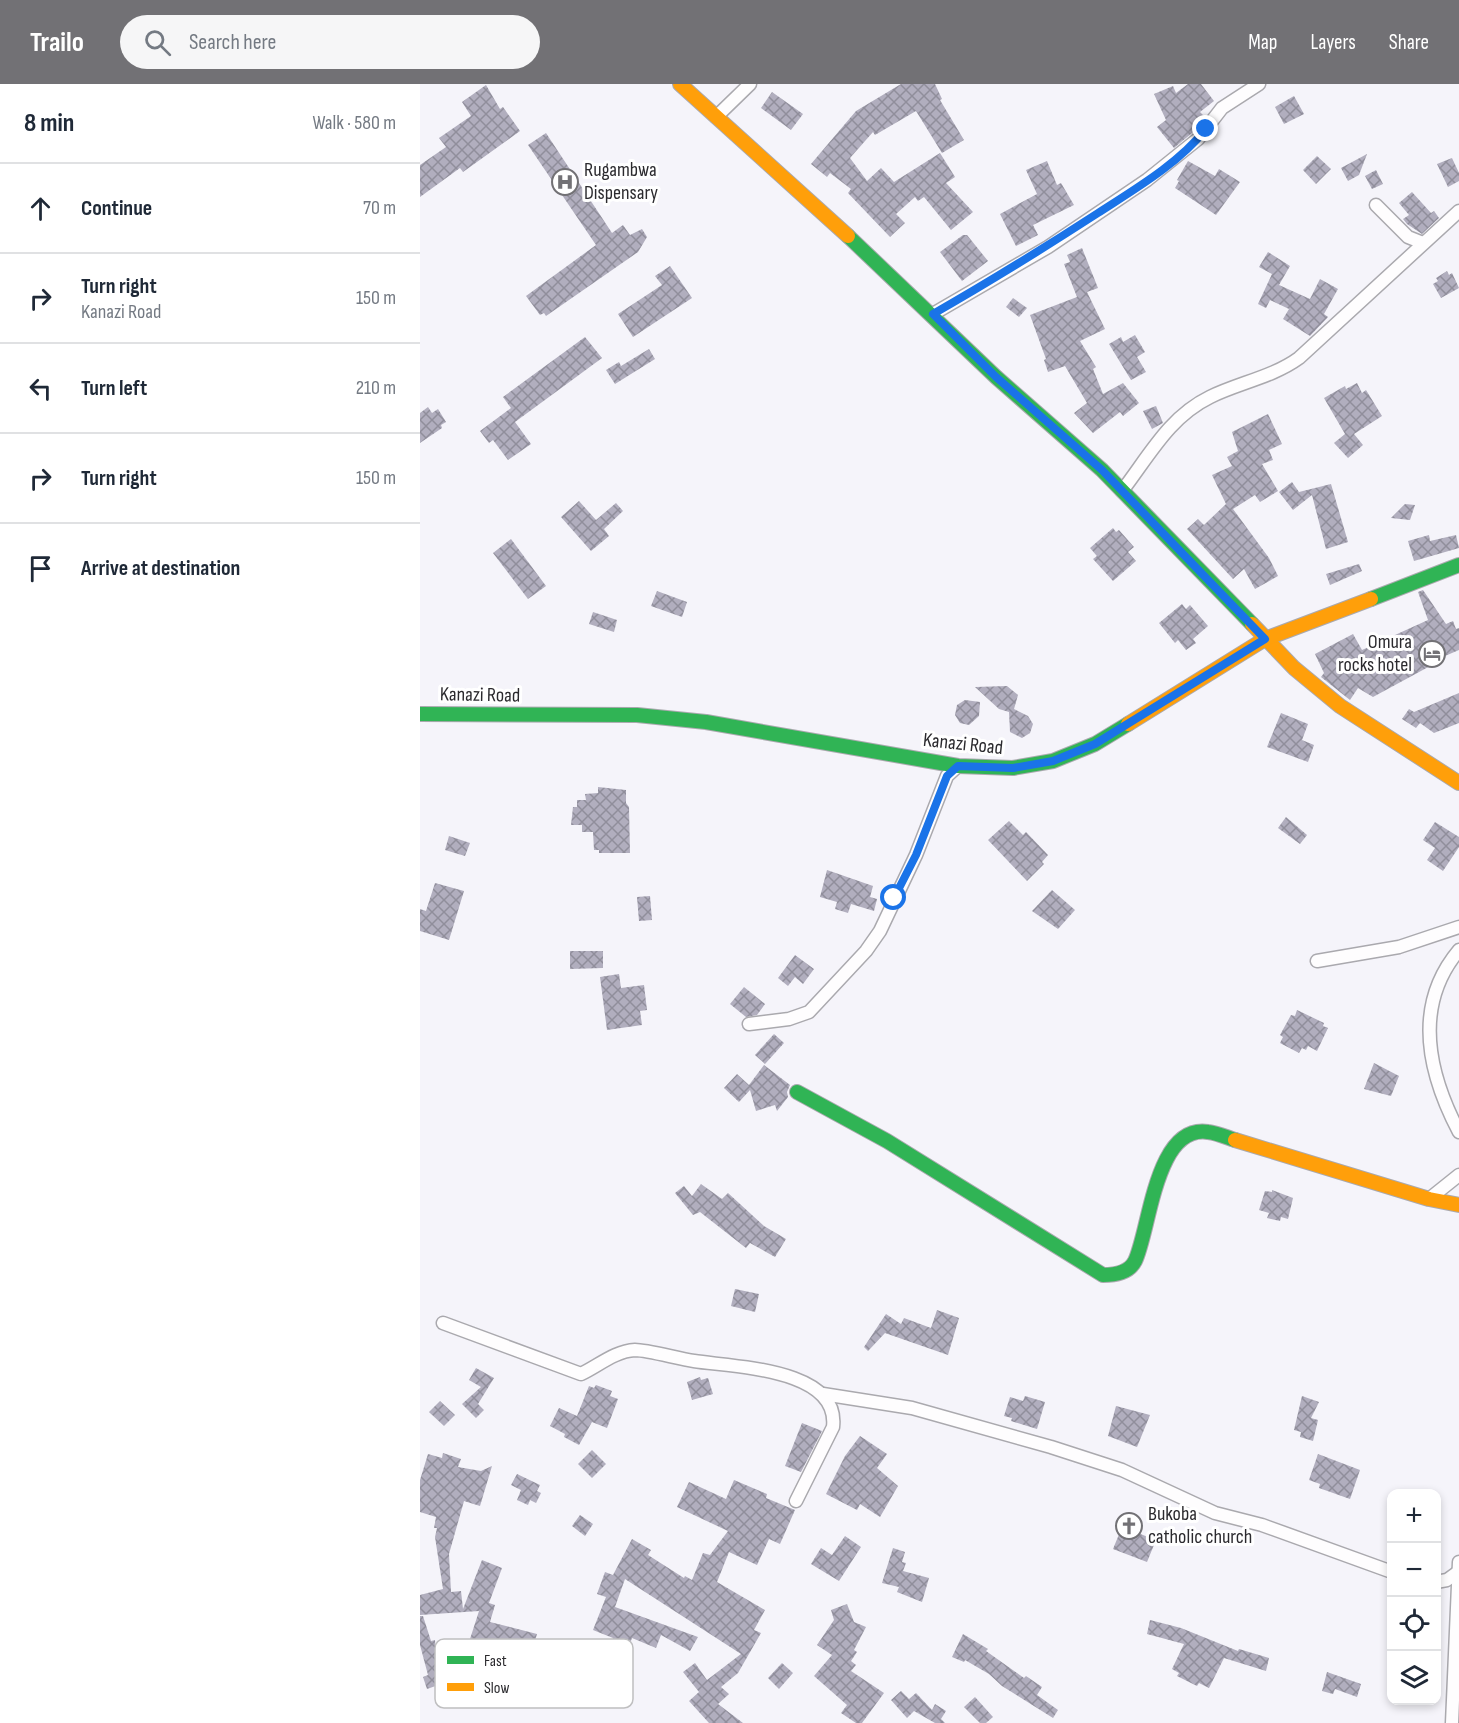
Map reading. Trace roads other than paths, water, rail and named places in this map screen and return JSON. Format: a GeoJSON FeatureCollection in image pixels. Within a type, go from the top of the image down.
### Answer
{"type":"FeatureCollection","features":[{"type":"Feature","properties":{"kind":"street"},"geometry":{"type":"LineString","coordinates":[[680,84],[933,314],[996,377],[1081,450],[1294,668],[1340,706],[1459,783]]}},
{"type":"Feature","properties":{"kind":"street"},"geometry":{"type":"LineString","coordinates":[[716,117],[750,84]]}},
{"type":"Feature","properties":{"kind":"street"},"geometry":{"type":"LineString","coordinates":[[933,314],[1048,247],[1124,196],[1198,139],[1222,108],[1259,84]]}},
{"type":"Feature","properties":{"kind":"street"},"geometry":{"type":"LineString","coordinates":[[1376,205],[1408,237],[1423,243]]}},
{"type":"Feature","properties":{"kind":"street"},"geometry":{"type":"LineString","coordinates":[[1122,491],[1166,428],[1179,417],[1209,397],[1293,363],[1346,317],[1459,211]]}},
{"type":"Feature","properties":{"kind":"street","name":"Kanazi Road"},"geometry":{"type":"LineString","coordinates":[[420,714],[637,715],[706,722],[958,766],[1013,768],[1053,761],[1095,744],[1265,639],[1459,565]]}},
{"type":"Feature","properties":{"kind":"street"},"geometry":{"type":"LineString","coordinates":[[749,1024],[789,1019],[809,1012],[866,951],[880,931],[916,855],[947,776],[958,766]]}},
{"type":"Feature","properties":{"kind":"street"},"geometry":{"type":"LineString","coordinates":[[1317,961],[1399,946],[1459,927]]}},
{"type":"Feature","properties":{"kind":"street"},"geometry":{"type":"LineString","coordinates":[[1459,951],[1437,987],[1427,1028],[1434,1075],[1459,1132]]}},
{"type":"Feature","properties":{"kind":"street"},"geometry":{"type":"LineString","coordinates":[[796,1092],[887,1141],[1103,1275],[1115,1276],[1129,1269],[1135,1261],[1156,1186],[1171,1154],[1179,1142],[1206,1131],[1429,1199],[1459,1205]]}},
{"type":"Feature","properties":{"kind":"street"},"geometry":{"type":"LineString","coordinates":[[1429,1199],[1459,1175]]}},
{"type":"Feature","properties":{"kind":"street"},"geometry":{"type":"LineString","coordinates":[[443,1323],[581,1374],[606,1359],[635,1350],[695,1362],[772,1370],[823,1394],[912,1408],[1051,1447],[1122,1470],[1215,1513],[1262,1526],[1387,1570]]}},
{"type":"Feature","properties":{"kind":"street"},"geometry":{"type":"LineString","coordinates":[[796,1501],[833,1427],[833,1414],[823,1394]]}},
{"type":"Feature","properties":{"kind":"street"},"geometry":{"type":"LineString","coordinates":[[1452,1723],[1459,1562]]}},
{"type":"Feature","properties":{"kind":"street"},"geometry":{"type":"LineString","coordinates":[[1441,1581],[1448,1580],[1458,1572]]}},
{"type":"Feature","properties":{"kind":"place","name":"Rugambwa Dispensary"},"geometry":{"type":"Point","coordinates":[565,182]}},
{"type":"Feature","properties":{"kind":"place","name":"Omura rocks hotel"},"geometry":{"type":"Point","coordinates":[1432,654]}},
{"type":"Feature","properties":{"kind":"place","name":"Bukoba catholic church"},"geometry":{"type":"Point","coordinates":[1129,1526]}}]}
